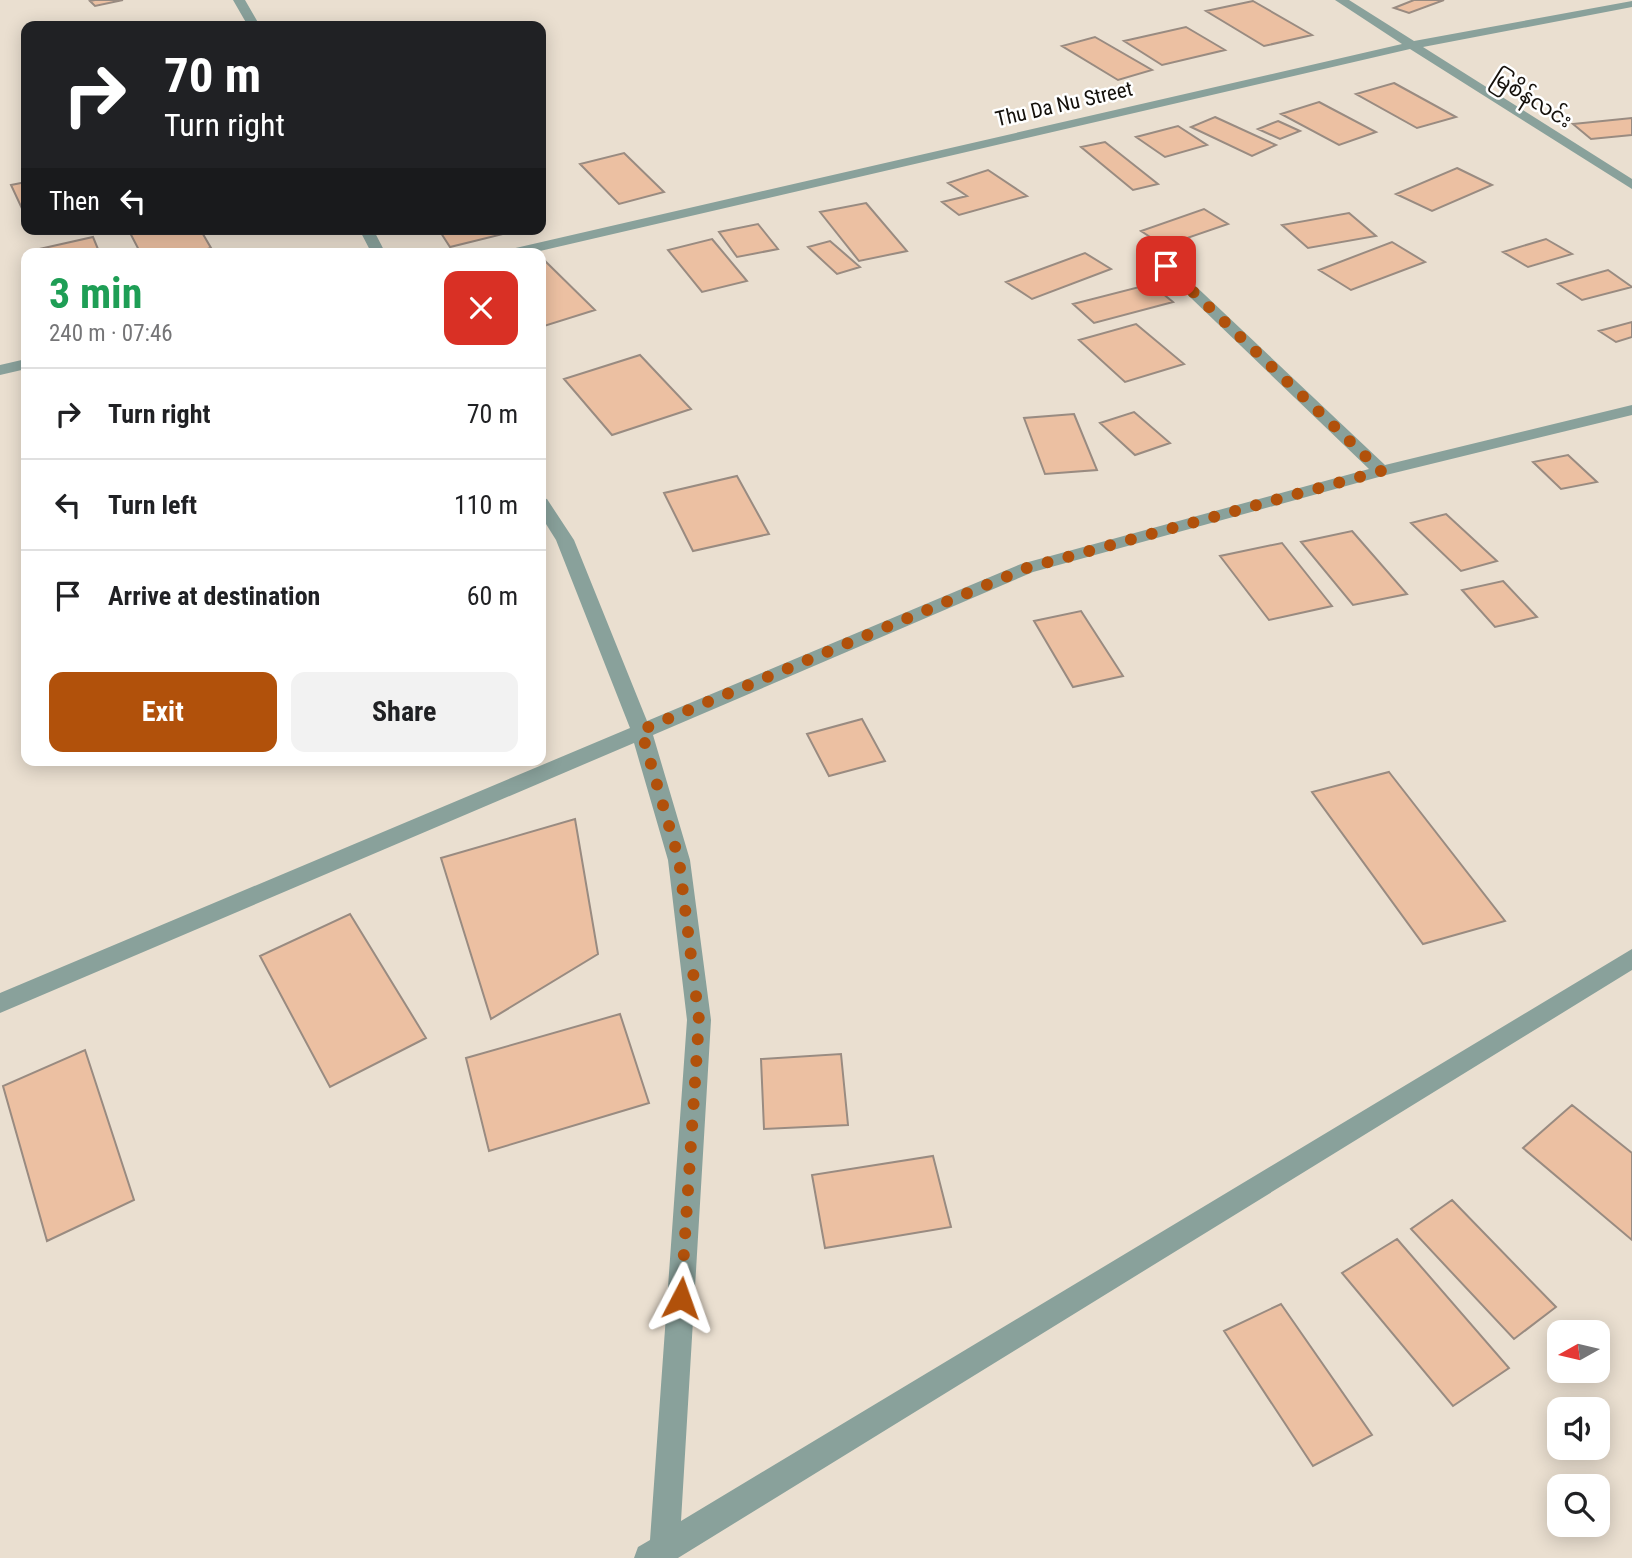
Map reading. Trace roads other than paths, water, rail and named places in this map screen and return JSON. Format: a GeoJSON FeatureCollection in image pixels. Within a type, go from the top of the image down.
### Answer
{"type":"FeatureCollection","features":[{"type":"Feature","properties":{"kind":"street"},"geometry":{"type":"LineString","coordinates":[[239,0],[251,21]]}},
{"type":"Feature","properties":{"kind":"street","name":"မြစိန်လင်း"},"geometry":{"type":"LineString","coordinates":[[1341,0],[1632,185]]}},
{"type":"Feature","properties":{"kind":"street","name":"Thu Da Nu Street"},"geometry":{"type":"LineString","coordinates":[[533,248],[1412,45],[1632,4]]}},
{"type":"Feature","properties":{"kind":"street"},"geometry":{"type":"LineString","coordinates":[[1146,247],[1381,471]]}},
{"type":"Feature","properties":{"kind":"street"},"geometry":{"type":"LineString","coordinates":[[0,370],[21,365]]}},
{"type":"Feature","properties":{"kind":"street"},"geometry":{"type":"LineString","coordinates":[[0,1003],[1027,568],[1381,471],[1632,410]]}},
{"type":"Feature","properties":{"kind":"street"},"geometry":{"type":"LineString","coordinates":[[546,511],[565,540],[641,730],[679,860],[699,1020],[660,1555]]}},
{"type":"Feature","properties":{"kind":"street"},"geometry":{"type":"LineString","coordinates":[[660,1555],[1632,958]]}}]}
